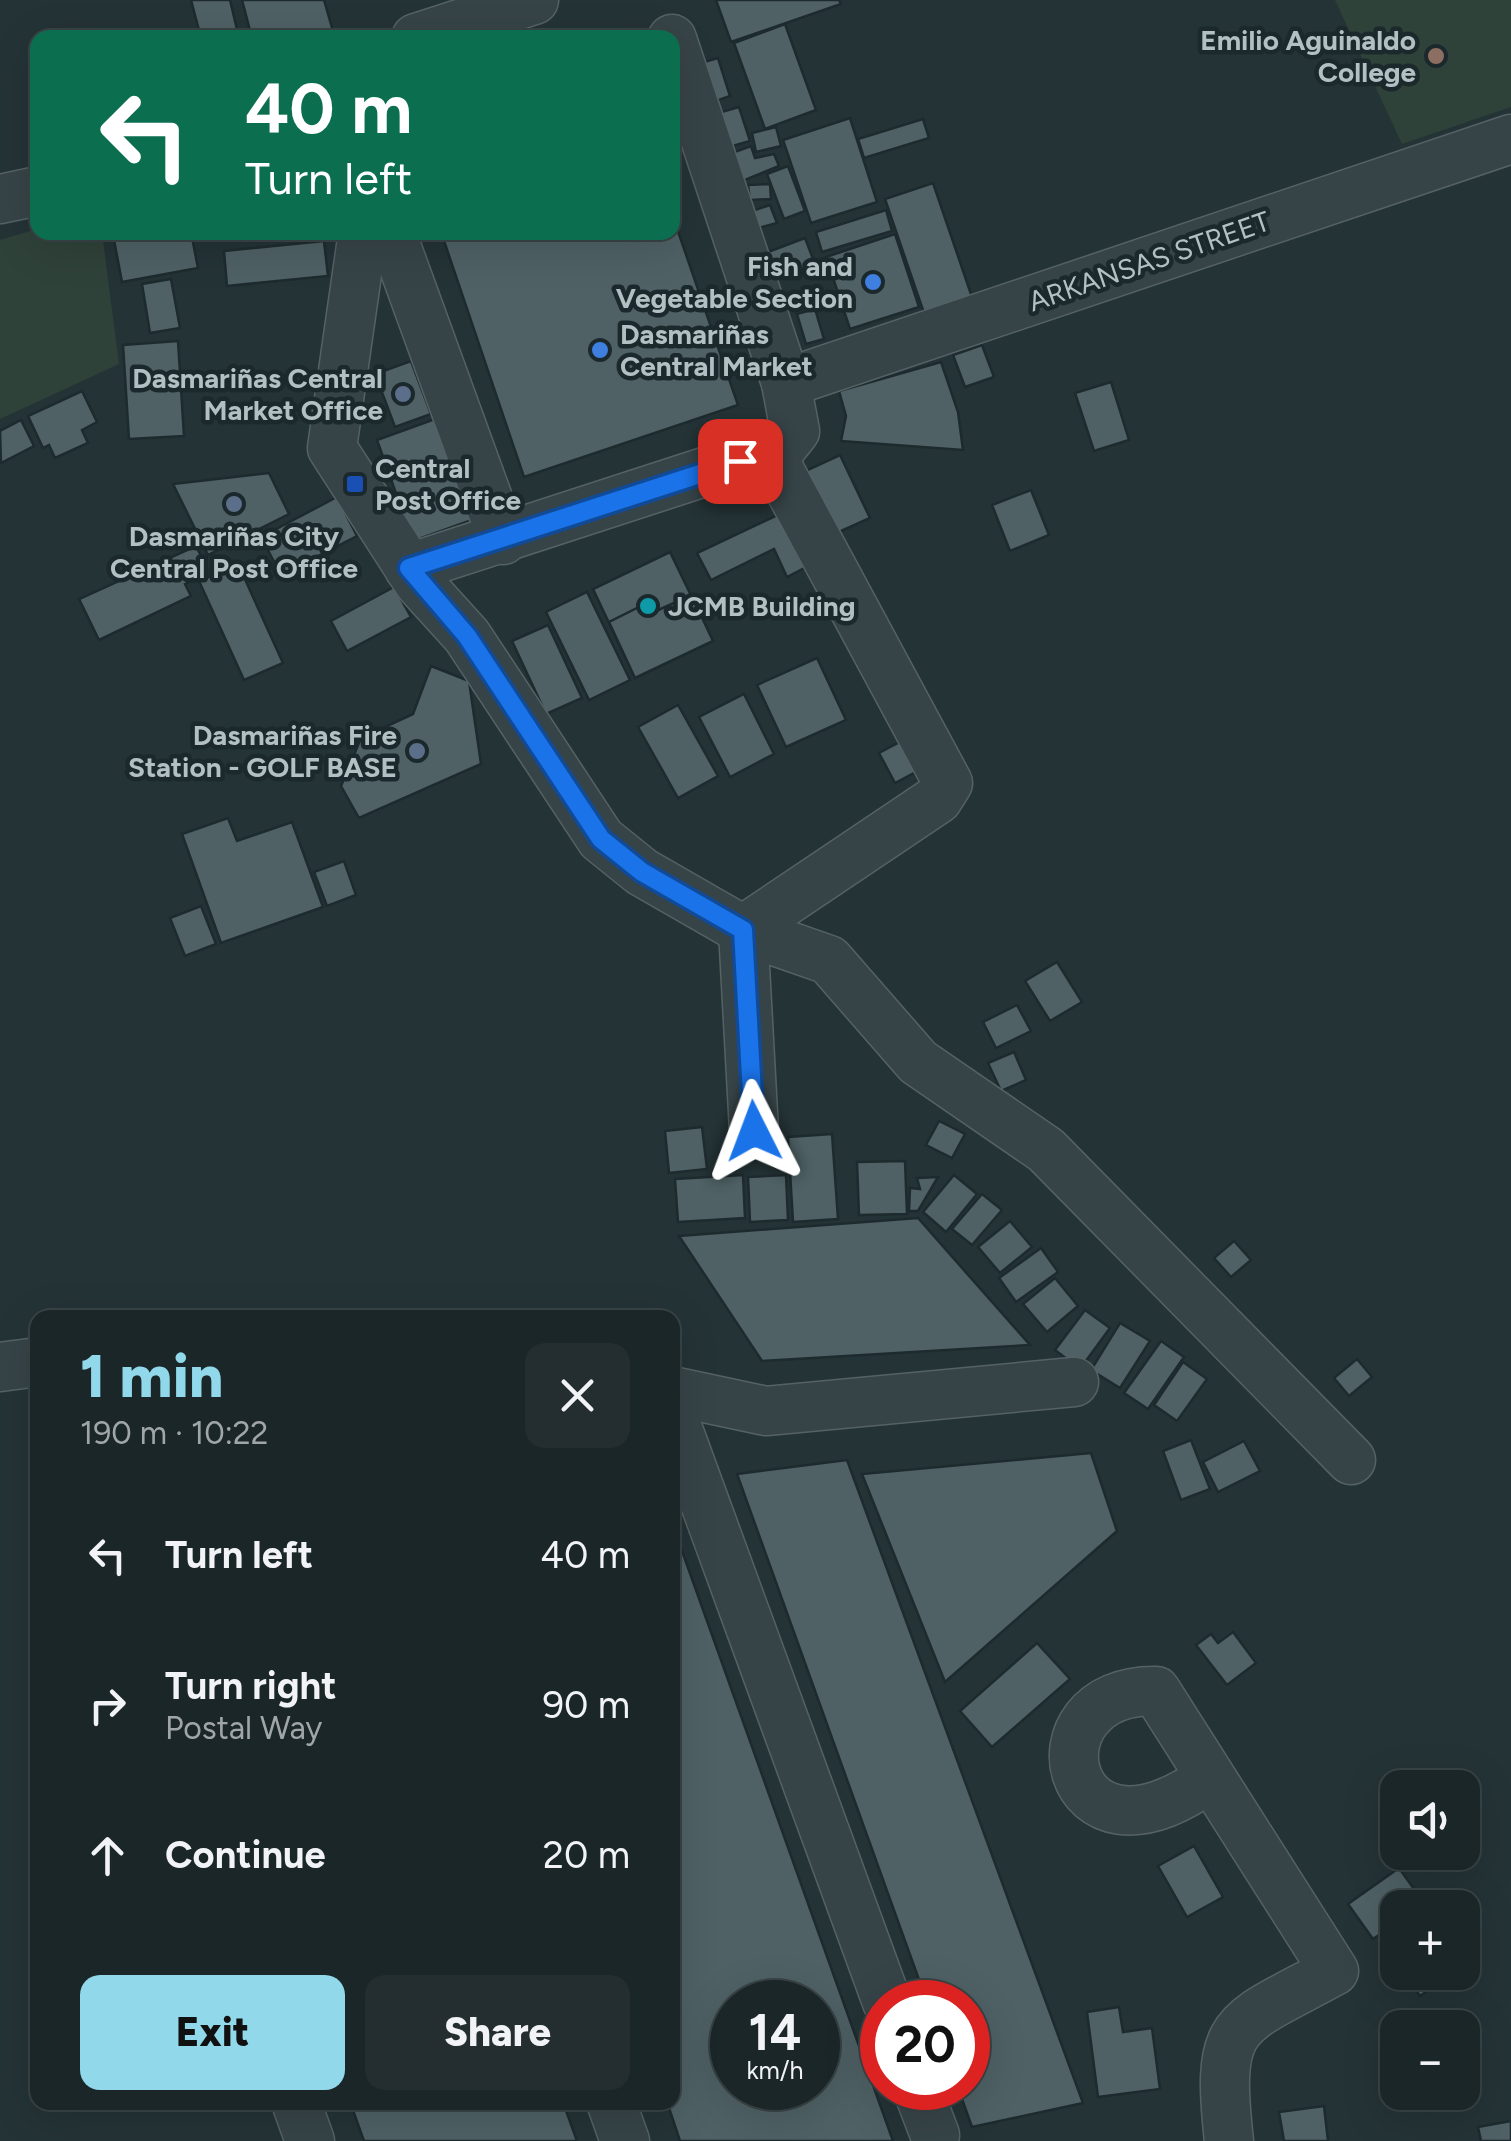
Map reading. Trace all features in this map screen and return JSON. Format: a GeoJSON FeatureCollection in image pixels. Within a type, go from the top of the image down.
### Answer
{"type":"FeatureCollection","features":[{"type":"Feature","properties":{"kind":"street"},"geometry":{"type":"LineString","coordinates":[[441,30],[534,0]]}},
{"type":"Feature","properties":{"kind":"street"},"geometry":{"type":"LineString","coordinates":[[660,0],[669,30]]}},
{"type":"Feature","properties":{"kind":"street"},"geometry":{"type":"LineString","coordinates":[[409,568],[769,452],[782,446],[795,430],[786,384],[680,62]]}},
{"type":"Feature","properties":{"kind":"street","name":"ARKANSAS STREET"},"geometry":{"type":"LineString","coordinates":[[786,384],[1511,139]]}},
{"type":"Feature","properties":{"kind":"street"},"geometry":{"type":"LineString","coordinates":[[0,168],[30,161]]}},
{"type":"Feature","properties":{"kind":"street"},"geometry":{"type":"LineString","coordinates":[[0,200],[30,193]]}},
{"type":"Feature","properties":{"kind":"street"},"geometry":{"type":"LineString","coordinates":[[362,240],[332,448],[409,568],[467,636],[601,839],[642,872],[743,930],[828,960],[918,1062],[1046,1150],[1351,1460]]}},
{"type":"Feature","properties":{"kind":"street"},"geometry":{"type":"LineString","coordinates":[[394,240],[504,540]]}},
{"type":"Feature","properties":{"kind":"street"},"geometry":{"type":"LineString","coordinates":[[743,930],[938,799],[948,783],[769,452]]}},
{"type":"Feature","properties":{"kind":"street"},"geometry":{"type":"LineString","coordinates":[[824,876],[828,960]]}},
{"type":"Feature","properties":{"kind":"street"},"geometry":{"type":"LineString","coordinates":[[743,930],[754,1131]]}},
{"type":"Feature","properties":{"kind":"street"},"geometry":{"type":"LineString","coordinates":[[680,1393],[766,1411],[1074,1382]]}},
{"type":"Feature","properties":{"kind":"street"},"geometry":{"type":"LineString","coordinates":[[680,1435],[878,1980]]}},
{"type":"Feature","properties":{"kind":"street"},"geometry":{"type":"LineString","coordinates":[[1209,1778],[1334,1971],[1240,2023],[1224,2055],[1228,2141]]}},
{"type":"Feature","properties":{"kind":"street"},"geometry":{"type":"LineString","coordinates":[[299,2110],[310,2141]]}},
{"type":"Feature","properties":{"kind":"street"},"geometry":{"type":"LineString","coordinates":[[614,2110],[624,2141]]}},
{"type":"Feature","properties":{"kind":"street"},"geometry":{"type":"LineString","coordinates":[[926,2110],[935,2135]]}},
{"type":"Feature","properties":{"kind":"green space","name":"Emilio Aguinaldo College"},"geometry":{"type":"Polygon","coordinates":[[[1335,0],[1511,0],[1511,107],[1402,144],[1335,0]]]}},
{"type":"Feature","properties":{"kind":"green space"},"geometry":{"type":"Polygon","coordinates":[[[30,231],[30,240],[103,240],[119,364],[0,419],[0,240],[30,231]]]}},
{"type":"Feature","properties":{"kind":"building"},"geometry":{"type":"Polygon","coordinates":[[[191,0],[230,0],[237,30],[199,30],[191,0]]]}},
{"type":"Feature","properties":{"kind":"building"},"geometry":{"type":"Polygon","coordinates":[[[242,0],[324,0],[333,30],[250,30],[242,0]]]}},
{"type":"Feature","properties":{"kind":"building"},"geometry":{"type":"Polygon","coordinates":[[[716,0],[839,0],[841,4],[731,42],[716,0]]]}},
{"type":"Feature","properties":{"kind":"building"},"geometry":{"type":"Polygon","coordinates":[[[785,24],[816,110],[765,129],[734,43],[785,24]]]}},
{"type":"Feature","properties":{"kind":"building"},"geometry":{"type":"Polygon","coordinates":[[[718,58],[730,96],[716,101],[704,62],[718,58]]]}},
{"type":"Feature","properties":{"kind":"building"},"geometry":{"type":"Polygon","coordinates":[[[739,107],[750,141],[729,147],[718,113],[739,107]]]}},
{"type":"Feature","properties":{"kind":"building"},"geometry":{"type":"Polygon","coordinates":[[[850,118],[877,202],[811,223],[783,140],[850,118]]]}},
{"type":"Feature","properties":{"kind":"building"},"geometry":{"type":"Polygon","coordinates":[[[923,119],[929,138],[864,158],[858,139],[923,119]]]}},
{"type":"Feature","properties":{"kind":"building"},"geometry":{"type":"Polygon","coordinates":[[[776,127],[781,146],[756,152],[752,133],[776,127]]]}},
{"type":"Feature","properties":{"kind":"building"},"geometry":{"type":"Polygon","coordinates":[[[751,146],[755,158],[774,154],[779,166],[740,182],[732,153],[751,146]]]}},
{"type":"Feature","properties":{"kind":"building"},"geometry":{"type":"Polygon","coordinates":[[[788,166],[805,211],[784,219],[767,174],[788,166]]]}},
{"type":"Feature","properties":{"kind":"building"},"geometry":{"type":"Polygon","coordinates":[[[933,183],[973,300],[925,316],[885,199],[933,183]]]}},
{"type":"Feature","properties":{"kind":"building"},"geometry":{"type":"Polygon","coordinates":[[[770,184],[771,199],[750,200],[748,185],[770,184]]]}},
{"type":"Feature","properties":{"kind":"building"},"geometry":{"type":"Polygon","coordinates":[[[770,205],[777,223],[758,228],[752,211],[770,205]]]}},
{"type":"Feature","properties":{"kind":"building"},"geometry":{"type":"Polygon","coordinates":[[[886,210],[892,231],[822,252],[816,232],[886,210]]]}},
{"type":"Feature","properties":{"kind":"building","name":"Fish and Vegetable Section"},"geometry":{"type":"Polygon","coordinates":[[[895,234],[919,307],[850,329],[826,257],[895,234]]]}},
{"type":"Feature","properties":{"kind":"building","name":"Dasmariñas Central Market"},"geometry":{"type":"Polygon","coordinates":[[[680,237],[738,405],[524,477],[444,240],[680,237]]]}},
{"type":"Feature","properties":{"kind":"building"},"geometry":{"type":"Polygon","coordinates":[[[805,238],[815,264],[778,278],[768,252],[805,238]]]}},
{"type":"Feature","properties":{"kind":"building"},"geometry":{"type":"Polygon","coordinates":[[[114,240],[193,240],[198,268],[122,282],[114,240]]]}},
{"type":"Feature","properties":{"kind":"building"},"geometry":{"type":"Polygon","coordinates":[[[324,241],[328,276],[227,286],[224,251],[324,241]]]}},
{"type":"Feature","properties":{"kind":"building"},"geometry":{"type":"Polygon","coordinates":[[[171,279],[180,328],[150,333],[142,284],[171,279]]]}},
{"type":"Feature","properties":{"kind":"building"},"geometry":{"type":"Polygon","coordinates":[[[815,309],[824,339],[806,344],[797,314],[815,309]]]}},
{"type":"Feature","properties":{"kind":"building"},"geometry":{"type":"Polygon","coordinates":[[[178,341],[184,436],[129,439],[123,345],[178,341]]]}},
{"type":"Feature","properties":{"kind":"building"},"geometry":{"type":"Polygon","coordinates":[[[982,345],[994,377],[965,387],[953,355],[982,345]]]}},
{"type":"Feature","properties":{"kind":"building","name":"Dasmariñas Central Market Office"},"geometry":{"type":"Polygon","coordinates":[[[411,361],[431,414],[395,427],[375,374],[411,361]]]}},
{"type":"Feature","properties":{"kind":"building"},"geometry":{"type":"Polygon","coordinates":[[[941,362],[958,412],[963,450],[841,441],[846,416],[839,391],[941,362]]]}},
{"type":"Feature","properties":{"kind":"building"},"geometry":{"type":"Polygon","coordinates":[[[1111,382],[1129,440],[1094,451],[1075,393],[1111,382]]]}},
{"type":"Feature","properties":{"kind":"building"},"geometry":{"type":"Polygon","coordinates":[[[82,391],[97,422],[82,430],[88,443],[55,458],[49,445],[43,448],[28,416],[82,391]]]}},
{"type":"Feature","properties":{"kind":"building"},"geometry":{"type":"Polygon","coordinates":[[[435,419],[472,520],[413,541],[377,440],[435,419]]]}},
{"type":"Feature","properties":{"kind":"building"},"geometry":{"type":"Polygon","coordinates":[[[21,420],[34,446],[1,463],[0,431],[21,420]]]}},
{"type":"Feature","properties":{"kind":"building"},"geometry":{"type":"Polygon","coordinates":[[[840,455],[870,518],[830,536],[801,473],[840,455]]]}},
{"type":"Feature","properties":{"kind":"building","name":"Dasmariñas City Central Post Office"},"geometry":{"type":"Polygon","coordinates":[[[269,473],[289,514],[208,555],[173,484],[269,473]]]}},
{"type":"Feature","properties":{"kind":"building"},"geometry":{"type":"Polygon","coordinates":[[[1031,490],[1049,535],[1010,551],[992,505],[1031,490]]]}},
{"type":"Feature","properties":{"kind":"building"},"geometry":{"type":"Polygon","coordinates":[[[337,497],[357,536],[281,575],[261,537],[337,497]]]}},
{"type":"Feature","properties":{"kind":"building"},"geometry":{"type":"Polygon","coordinates":[[[784,512],[810,565],[787,577],[774,549],[711,580],[697,553],[784,512]]]}},
{"type":"Feature","properties":{"kind":"building"},"geometry":{"type":"Polygon","coordinates":[[[196,546],[209,572],[185,584],[191,596],[99,640],[79,599],[196,546]]]}},
{"type":"Feature","properties":{"kind":"building","name":"JCMB Building"},"geometry":{"type":"Polygon","coordinates":[[[670,552],[713,641],[635,678],[593,589],[670,552]]]}},
{"type":"Feature","properties":{"kind":"building"},"geometry":{"type":"Polygon","coordinates":[[[238,564],[283,663],[244,680],[199,581],[238,564]]]}},
{"type":"Feature","properties":{"kind":"building"},"geometry":{"type":"Polygon","coordinates":[[[394,587],[411,617],[347,651],[331,621],[394,587]]]}},
{"type":"Feature","properties":{"kind":"building"},"geometry":{"type":"Polygon","coordinates":[[[587,592],[630,680],[589,700],[546,612],[587,592]]]}},
{"type":"Feature","properties":{"kind":"building"},"geometry":{"type":"Polygon","coordinates":[[[651,601],[656,611],[674,603],[680,616],[697,607],[713,641],[635,678],[609,622],[651,601]]]}},
{"type":"Feature","properties":{"kind":"building"},"geometry":{"type":"Polygon","coordinates":[[[548,625],[582,698],[546,714],[512,641],[548,625]]]}},
{"type":"Feature","properties":{"kind":"building"},"geometry":{"type":"Polygon","coordinates":[[[817,658],[846,720],[786,747],[757,685],[817,658]]]}},
{"type":"Feature","properties":{"kind":"building","name":"Dasmariñas Fire Station - GOLF BASE"},"geometry":{"type":"Polygon","coordinates":[[[431,666],[469,681],[481,764],[359,818],[341,786],[361,738],[413,714],[431,666]]]}},
{"type":"Feature","properties":{"kind":"building"},"geometry":{"type":"Polygon","coordinates":[[[744,694],[774,754],[730,777],[699,717],[744,694]]]}},
{"type":"Feature","properties":{"kind":"building"},"geometry":{"type":"Polygon","coordinates":[[[678,705],[718,776],[678,798],[638,727],[678,705]]]}},
{"type":"Feature","properties":{"kind":"building"},"geometry":{"type":"Polygon","coordinates":[[[913,735],[929,765],[895,783],[879,753],[913,735]]]}},
{"type":"Feature","properties":{"kind":"building"},"geometry":{"type":"Polygon","coordinates":[[[228,818],[237,841],[292,822],[323,907],[221,943],[182,834],[228,818]]]}},
{"type":"Feature","properties":{"kind":"building"},"geometry":{"type":"Polygon","coordinates":[[[344,861],[356,895],[327,906],[314,872],[344,861]]]}},
{"type":"Feature","properties":{"kind":"building"},"geometry":{"type":"Polygon","coordinates":[[[201,906],[216,944],[185,956],[170,918],[201,906]]]}},
{"type":"Feature","properties":{"kind":"building"},"geometry":{"type":"Polygon","coordinates":[[[1057,962],[1082,1002],[1050,1021],[1025,981],[1057,962]]]}},
{"type":"Feature","properties":{"kind":"building"},"geometry":{"type":"Polygon","coordinates":[[[1017,1005],[1031,1031],[996,1048],[983,1022],[1017,1005]]]}},
{"type":"Feature","properties":{"kind":"building"},"geometry":{"type":"Polygon","coordinates":[[[1014,1052],[1026,1080],[1001,1091],[988,1063],[1014,1052]]]}},
{"type":"Feature","properties":{"kind":"building"},"geometry":{"type":"Polygon","coordinates":[[[939,1121],[965,1134],[952,1158],[926,1145],[939,1121]]]}},
{"type":"Feature","properties":{"kind":"building"},"geometry":{"type":"Polygon","coordinates":[[[702,1127],[707,1169],[669,1173],[665,1131],[702,1127]]]}},
{"type":"Feature","properties":{"kind":"building"},"geometry":{"type":"Polygon","coordinates":[[[832,1134],[838,1219],[793,1222],[788,1137],[832,1134]]]}},
{"type":"Feature","properties":{"kind":"building"},"geometry":{"type":"Polygon","coordinates":[[[905,1161],[907,1214],[859,1215],[857,1162],[905,1161]]]}},
{"type":"Feature","properties":{"kind":"building"},"geometry":{"type":"Polygon","coordinates":[[[743,1175],[745,1218],[678,1222],[675,1179],[743,1175]]]}},
{"type":"Feature","properties":{"kind":"building"},"geometry":{"type":"Polygon","coordinates":[[[786,1175],[788,1220],[750,1222],[748,1177],[786,1175]]]}},
{"type":"Feature","properties":{"kind":"building"},"geometry":{"type":"Polygon","coordinates":[[[954,1175],[977,1194],[946,1232],[923,1212],[954,1175]]]}},
{"type":"Feature","properties":{"kind":"building"},"geometry":{"type":"Polygon","coordinates":[[[938,1177],[918,1211],[909,1211],[910,1188],[920,1189],[917,1178],[938,1177]]]}},
{"type":"Feature","properties":{"kind":"building"},"geometry":{"type":"Polygon","coordinates":[[[982,1194],[1002,1210],[972,1245],[952,1229],[982,1194]]]}},
{"type":"Feature","properties":{"kind":"building"},"geometry":{"type":"Polygon","coordinates":[[[918,1218],[1030,1345],[762,1361],[679,1236],[918,1218]]]}},
{"type":"Feature","properties":{"kind":"building"},"geometry":{"type":"Polygon","coordinates":[[[1010,1221],[1032,1247],[1000,1273],[978,1247],[1010,1221]]]}},
{"type":"Feature","properties":{"kind":"building"},"geometry":{"type":"Polygon","coordinates":[[[1234,1241],[1251,1260],[1231,1277],[1214,1258],[1234,1241]]]}},
{"type":"Feature","properties":{"kind":"building"},"geometry":{"type":"Polygon","coordinates":[[[1041,1248],[1058,1272],[1016,1302],[999,1278],[1041,1248]]]}},
{"type":"Feature","properties":{"kind":"building"},"geometry":{"type":"Polygon","coordinates":[[[1055,1278],[1078,1306],[1047,1332],[1023,1304],[1055,1278]]]}},
{"type":"Feature","properties":{"kind":"building"},"geometry":{"type":"Polygon","coordinates":[[[1085,1310],[1110,1328],[1080,1369],[1055,1350],[1085,1310]]]}},
{"type":"Feature","properties":{"kind":"building"},"geometry":{"type":"Polygon","coordinates":[[[1120,1323],[1150,1341],[1120,1388],[1091,1370],[1120,1323]]]}},
{"type":"Feature","properties":{"kind":"building"},"geometry":{"type":"Polygon","coordinates":[[[1161,1341],[1184,1357],[1148,1409],[1124,1393],[1161,1341]]]}},
{"type":"Feature","properties":{"kind":"building"},"geometry":{"type":"Polygon","coordinates":[[[1357,1359],[1372,1377],[1349,1396],[1334,1378],[1357,1359]]]}},
{"type":"Feature","properties":{"kind":"building"},"geometry":{"type":"Polygon","coordinates":[[[1183,1362],[1207,1379],[1177,1421],[1154,1405],[1183,1362]]]}},
{"type":"Feature","properties":{"kind":"building"},"geometry":{"type":"Polygon","coordinates":[[[1191,1440],[1210,1489],[1181,1500],[1163,1451],[1191,1440]]]}},
{"type":"Feature","properties":{"kind":"building"},"geometry":{"type":"Polygon","coordinates":[[[1244,1441],[1260,1471],[1218,1492],[1203,1462],[1244,1441]]]}},
{"type":"Feature","properties":{"kind":"building"},"geometry":{"type":"Polygon","coordinates":[[[1091,1453],[1117,1531],[945,1682],[862,1474],[1091,1453]]]}},
{"type":"Feature","properties":{"kind":"building"},"geometry":{"type":"Polygon","coordinates":[[[847,1460],[1083,2103],[972,2127],[966,2110],[990,2110],[990,1980],[919,1980],[737,1474],[847,1460]]]}},
{"type":"Feature","properties":{"kind":"building"},"geometry":{"type":"Polygon","coordinates":[[[680,1545],[835,1980],[710,1980],[710,2110],[840,2110],[840,1993],[860,2049],[860,2110],[882,2110],[893,2141],[680,2141],[670,2110],[680,2110],[680,1545]]]}},
{"type":"Feature","properties":{"kind":"building"},"geometry":{"type":"Polygon","coordinates":[[[1233,1632],[1256,1663],[1227,1685],[1196,1645],[1211,1634],[1218,1643],[1233,1632]]]}},
{"type":"Feature","properties":{"kind":"building"},"geometry":{"type":"Polygon","coordinates":[[[1037,1643],[1070,1679],[992,1747],[960,1711],[1037,1643]]]}},
{"type":"Feature","properties":{"kind":"building"},"geometry":{"type":"Polygon","coordinates":[[[1194,1846],[1223,1897],[1187,1917],[1158,1866],[1194,1846]]]}},
{"type":"Feature","properties":{"kind":"building"},"geometry":{"type":"Polygon","coordinates":[[[1396,1870],[1400,1870],[1415,1890],[1380,1890],[1380,1934],[1373,1939],[1348,1904],[1396,1870]]]}},
{"type":"Feature","properties":{"kind":"building"},"geometry":{"type":"Polygon","coordinates":[[[1119,2007],[1123,2032],[1152,2028],[1160,2089],[1098,2097],[1087,2012],[1119,2007]]]}},
{"type":"Feature","properties":{"kind":"building"},"geometry":{"type":"Polygon","coordinates":[[[1324,2106],[1328,2141],[1284,2141],[1279,2112],[1324,2106]]]}},
{"type":"Feature","properties":{"kind":"building"},"geometry":{"type":"Polygon","coordinates":[[[353,2110],[566,2110],[577,2141],[364,2141],[353,2110]]]}},
{"type":"Feature","properties":{"kind":"building"},"geometry":{"type":"Polygon","coordinates":[[[1511,2121],[1511,2141],[1481,2141],[1478,2127],[1511,2121]]]}},
{"type":"Feature","properties":{"kind":"place","name":"Emilio Aguinaldo College"},"geometry":{"type":"Point","coordinates":[1436,56]}},
{"type":"Feature","properties":{"kind":"place","name":"Fish and Vegetable Section"},"geometry":{"type":"Point","coordinates":[873,282]}},
{"type":"Feature","properties":{"kind":"place","name":"Dasmariñas Central Market"},"geometry":{"type":"Point","coordinates":[600,350]}},
{"type":"Feature","properties":{"kind":"place","name":"Dasmariñas Central Market Office"},"geometry":{"type":"Point","coordinates":[403,394]}},
{"type":"Feature","properties":{"kind":"place","name":"Central Post Office"},"geometry":{"type":"Point","coordinates":[355,484]}},
{"type":"Feature","properties":{"kind":"place","name":"Dasmariñas City Central Post Office"},"geometry":{"type":"Point","coordinates":[234,504]}},
{"type":"Feature","properties":{"kind":"place","name":"JCMB Building"},"geometry":{"type":"Point","coordinates":[648,606]}},
{"type":"Feature","properties":{"kind":"place","name":"Dasmariñas Fire Station - GOLF BASE"},"geometry":{"type":"Point","coordinates":[417,751]}},
{"type":"Feature","properties":{"kind":"route"},"geometry":{"type":"LineString","coordinates":[[740,461],[409,568],[467,636],[601,839],[642,872],[743,930],[754,1131]]}}]}
